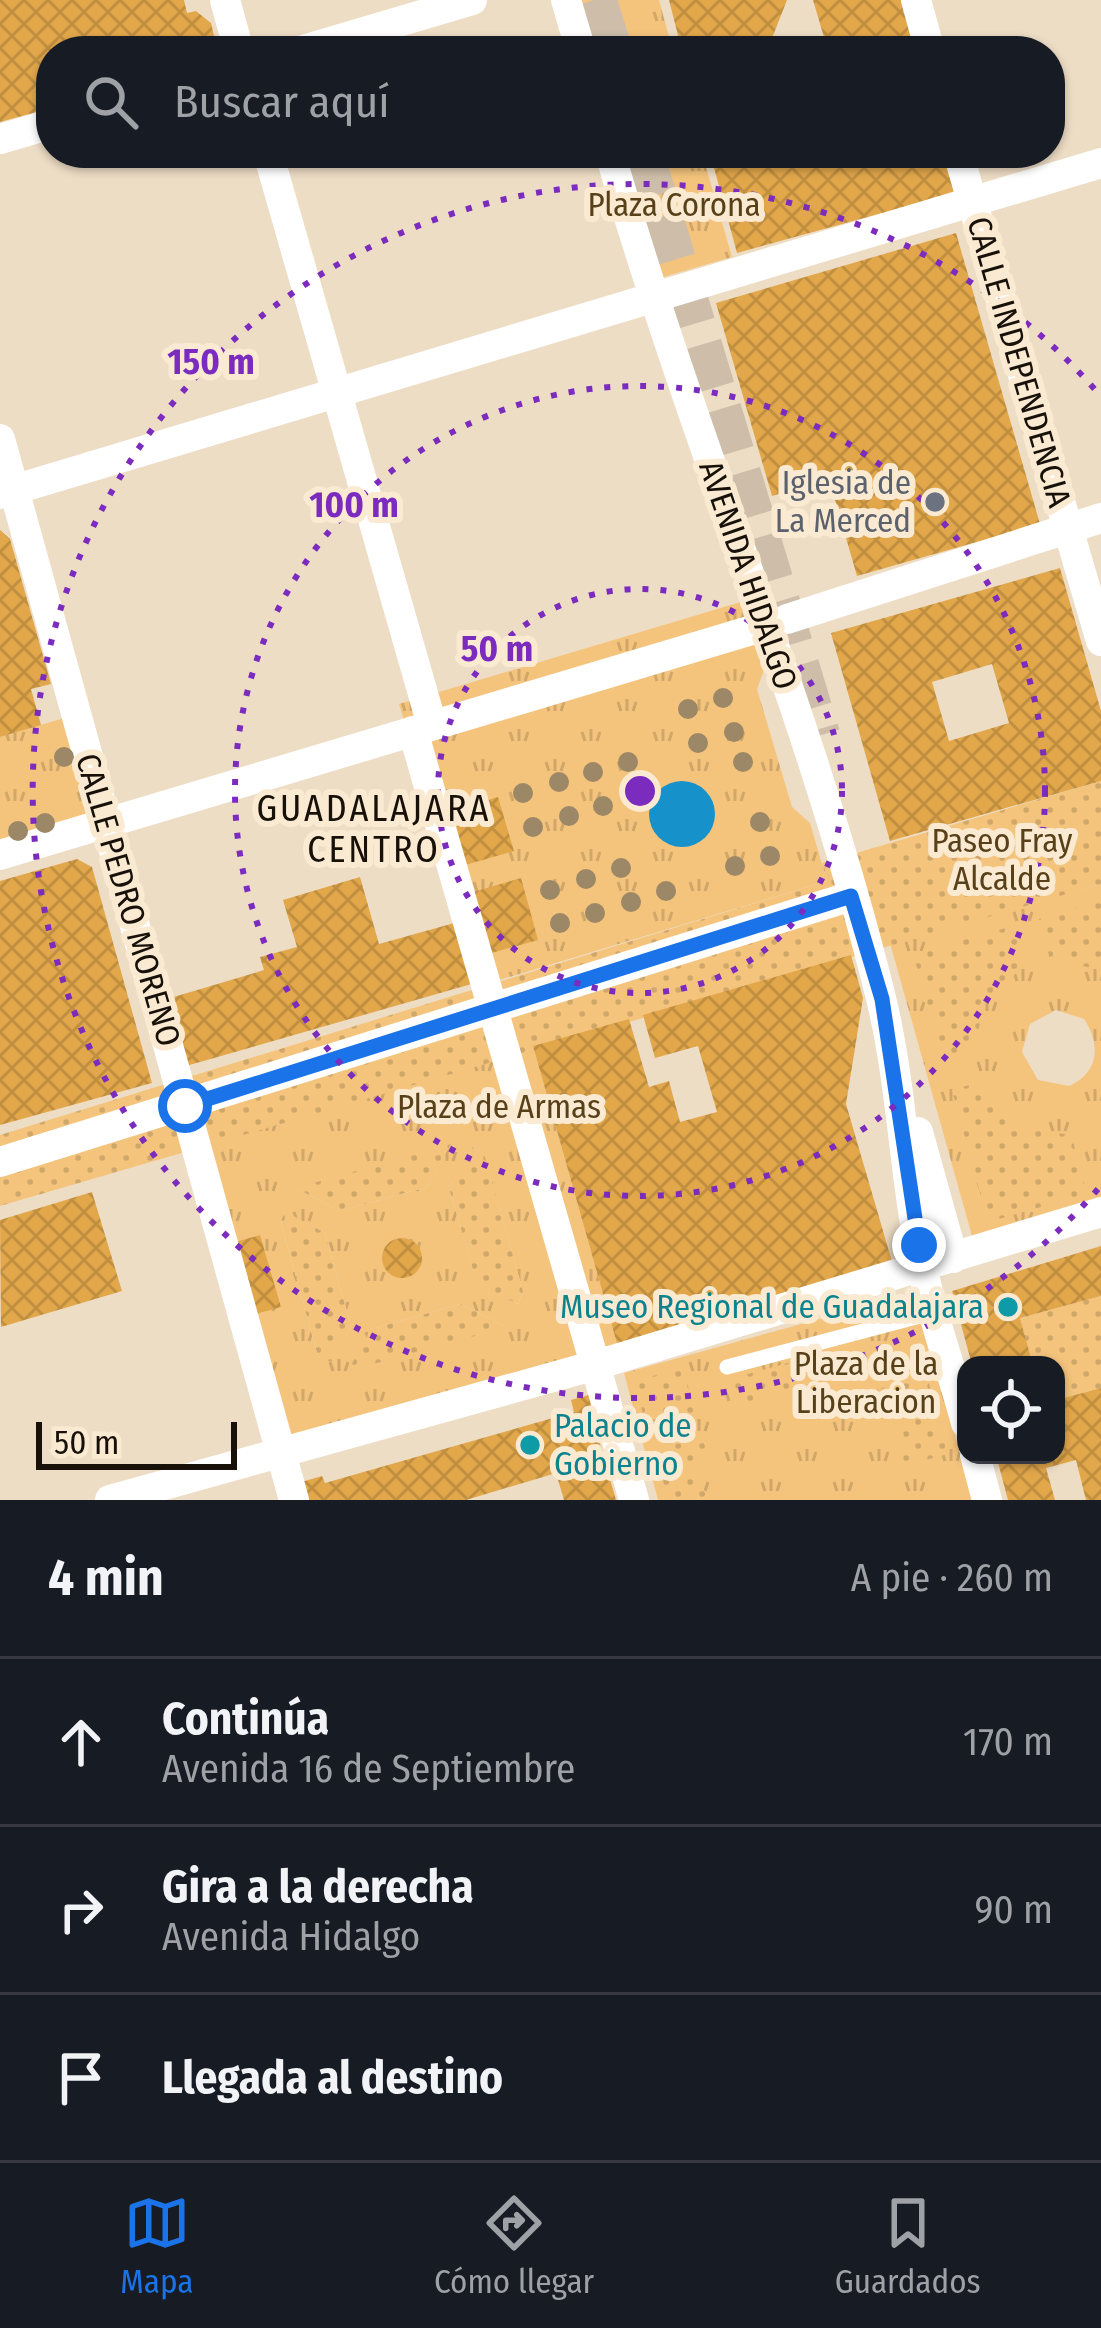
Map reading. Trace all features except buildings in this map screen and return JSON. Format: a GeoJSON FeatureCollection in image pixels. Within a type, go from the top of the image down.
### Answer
{"type":"FeatureCollection","features":[{"type":"Feature","properties":{"kind":"street"},"geometry":{"type":"LineString","coordinates":[[225,0],[235,36]]}},
{"type":"Feature","properties":{"kind":"street"},"geometry":{"type":"LineString","coordinates":[[351,36],[472,0]]}},
{"type":"Feature","properties":{"kind":"street"},"geometry":{"type":"LineString","coordinates":[[566,0],[577,36]]}},
{"type":"Feature","properties":{"kind":"street"},"geometry":{"type":"LineString","coordinates":[[916,0],[926,36]]}},
{"type":"Feature","properties":{"kind":"street"},"geometry":{"type":"LineString","coordinates":[[0,139],[36,128]]}},
{"type":"Feature","properties":{"kind":"street"},"geometry":{"type":"LineString","coordinates":[[1065,166],[1101,163]]}},
{"type":"Feature","properties":{"kind":"street"},"geometry":{"type":"LineString","coordinates":[[272,168],[337,393],[493,1009],[634,1500]]}},
{"type":"Feature","properties":{"kind":"street","name":"AVENIDA HIDALGO"},"geometry":{"type":"LineString","coordinates":[[614,168],[652,299],[774,646],[882,999],[953,1258]]}},
{"type":"Feature","properties":{"kind":"street"},"geometry":{"type":"LineString","coordinates":[[7,491],[652,299],[962,174],[1038,168]]}},
{"type":"Feature","properties":{"kind":"street","name":"CALLE INDEPENDENCIA"},"geometry":{"type":"LineString","coordinates":[[962,174],[1101,640]]}},
{"type":"Feature","properties":{"kind":"street","name":"CALLE PEDRO MORENO"},"geometry":{"type":"LineString","coordinates":[[0,439],[7,491],[107,823],[295,1500]]}},
{"type":"Feature","properties":{"kind":"street"},"geometry":{"type":"LineString","coordinates":[[787,619],[1101,518]]}},
{"type":"Feature","properties":{"kind":"street"},"geometry":{"type":"LineString","coordinates":[[0,855],[752,630]]}},
{"type":"Feature","properties":{"kind":"street"},"geometry":{"type":"LineString","coordinates":[[0,1162],[851,896]]}},
{"type":"Feature","properties":{"kind":"street","name":"AVENIDA HIDALGO"},"geometry":{"type":"LineString","coordinates":[[882,999],[922,1266],[957,1391]]}},
{"type":"Feature","properties":{"kind":"street"},"geometry":{"type":"LineString","coordinates":[[110,1500],[596,1365],[1101,1212]]}},
{"type":"Feature","properties":{"kind":"street"},"geometry":{"type":"LineString","coordinates":[[977,1464],[987,1500]]}},
{"type":"Feature","properties":{"kind":"lane"},"geometry":{"type":"LineString","coordinates":[[727,1367],[935,1312]]}},
{"type":"Feature","properties":{"kind":"green space"},"geometry":{"type":"Polygon","coordinates":[[[572,0],[659,0],[669,36],[583,36],[572,0]]]}},
{"type":"Feature","properties":{"kind":"green space","name":"Plaza Corona"},"geometry":{"type":"Polygon","coordinates":[[[620,168],[706,168],[732,257],[653,280],[620,168]]]}},
{"type":"Feature","properties":{"kind":"green space"},"geometry":{"type":"Polygon","coordinates":[[[744,601],[764,670],[757,689],[792,807],[810,823],[827,881],[483,985],[399,704],[744,601]]]}},
{"type":"Feature","properties":{"kind":"green space"},"geometry":{"type":"Polygon","coordinates":[[[64,718],[93,818],[0,845],[0,737],[64,718]]]}},
{"type":"Feature","properties":{"kind":"green space","name":"Paseo Fray Alcalde"},"geometry":{"type":"Polygon","coordinates":[[[1101,781],[1101,884],[0,1206],[0,1135],[827,881],[822,863],[1101,781]]]}},
{"type":"Feature","properties":{"kind":"green space"},"geometry":{"type":"Polygon","coordinates":[[[1101,884],[1101,1200],[972,1236],[890,943],[1101,884]],[[1056,1010],[1030,1024],[1022,1052],[1038,1080],[1069,1086],[1086,1074],[1095,1048],[1084,1019],[1056,1010]]]}},
{"type":"Feature","properties":{"kind":"green space"},"geometry":{"type":"Polygon","coordinates":[[[1101,901],[1101,970],[1050,959],[1039,919],[1101,901]]]}},
{"type":"Feature","properties":{"kind":"green space"},"geometry":{"type":"Polygon","coordinates":[[[1013,926],[1024,966],[985,1002],[973,1053],[944,1062],[913,954],[1013,926]]]}},
{"type":"Feature","properties":{"kind":"green space","name":"Plaza de Armas"},"geometry":{"type":"Polygon","coordinates":[[[533,1046],[618,1347],[267,1446],[183,1150],[533,1046]],[[450,1145],[298,1189],[339,1211],[427,1187],[450,1145]],[[473,1147],[449,1188],[477,1282],[518,1304],[523,1291],[484,1155],[473,1147]],[[284,1212],[281,1223],[318,1356],[331,1361],[351,1326],[325,1233],[284,1212]],[[461,1304],[371,1329],[505,1326],[461,1304]]]}},
{"type":"Feature","properties":{"kind":"green space"},"geometry":{"type":"Polygon","coordinates":[[[980,1082],[1018,1121],[1042,1131],[1071,1134],[1087,1194],[988,1222],[952,1090],[980,1082]]]}},
{"type":"Feature","properties":{"kind":"green space"},"geometry":{"type":"Polygon","coordinates":[[[451,1144],[427,1187],[339,1211],[296,1188],[451,1144]]]}},
{"type":"Feature","properties":{"kind":"green space"},"geometry":{"type":"Polygon","coordinates":[[[472,1147],[484,1154],[523,1291],[518,1304],[477,1283],[449,1188],[472,1147]]]}},
{"type":"Feature","properties":{"kind":"green space"},"geometry":{"type":"Polygon","coordinates":[[[284,1211],[325,1233],[351,1326],[331,1362],[318,1356],[281,1223],[284,1211]]]}},
{"type":"Feature","properties":{"kind":"green space","name":"Plaza de la Liberacion"},"geometry":{"type":"Polygon","coordinates":[[[917,1292],[957,1443],[957,1464],[962,1464],[972,1500],[658,1500],[624,1373],[917,1292]]]}},
{"type":"Feature","properties":{"kind":"green space"},"geometry":{"type":"Polygon","coordinates":[[[1101,1296],[1101,1388],[1065,1398],[1065,1356],[1031,1356],[1020,1318],[1101,1296]]]}},
{"type":"Feature","properties":{"kind":"green space"},"geometry":{"type":"Polygon","coordinates":[[[461,1304],[507,1327],[348,1371],[371,1329],[461,1304]]]}},
{"type":"Feature","properties":{"kind":"green space"},"geometry":{"type":"Polygon","coordinates":[[[841,1348],[848,1374],[734,1406],[727,1380],[841,1348]]]}},
{"type":"Feature","properties":{"kind":"green space"},"geometry":{"type":"Polygon","coordinates":[[[683,1368],[697,1419],[648,1432],[634,1381],[683,1368]]]}},
{"type":"Feature","properties":{"kind":"green space"},"geometry":{"type":"Polygon","coordinates":[[[927,1376],[948,1454],[899,1467],[896,1455],[908,1452],[894,1399],[882,1401],[878,1389],[927,1376]]]}},
{"type":"Feature","properties":{"kind":"green space"},"geometry":{"type":"Polygon","coordinates":[[[702,1437],[706,1449],[694,1453],[707,1500],[668,1500],[654,1450],[702,1437]]]}},
{"type":"Feature","properties":{"kind":"water"},"geometry":{"type":"Polygon","coordinates":[[[682,781],[705,791],[715,814],[705,837],[682,847],[659,837],[649,814],[659,791],[682,781]]]}},
{"type":"Feature","properties":{"kind":"tunnel"},"geometry":{"type":"LineString","coordinates":[[594,0],[605,36]]}},
{"type":"Feature","properties":{"kind":"tunnel"},"geometry":{"type":"LineString","coordinates":[[646,168],[818,736]]}},
{"type":"Feature","properties":{"kind":"place","name":"Iglesia de La Merced"},"geometry":{"type":"Point","coordinates":[935,502]}},
{"type":"Feature","properties":{"kind":"place","name":"Museo Regional de Guadalajara"},"geometry":{"type":"Point","coordinates":[1008,1307]}},
{"type":"Feature","properties":{"kind":"place","name":"Palacio de Gobierno"},"geometry":{"type":"Point","coordinates":[530,1445]}},
{"type":"Feature","properties":{"kind":"district","name":"GUADALAJARA CENTRO"},"geometry":{"type":"Point","coordinates":[374,830]}},
{"type":"Feature","properties":{"kind":"route"},"geometry":{"type":"LineString","coordinates":[[185,1106],[851,896],[882,999],[919,1245]]}}]}
